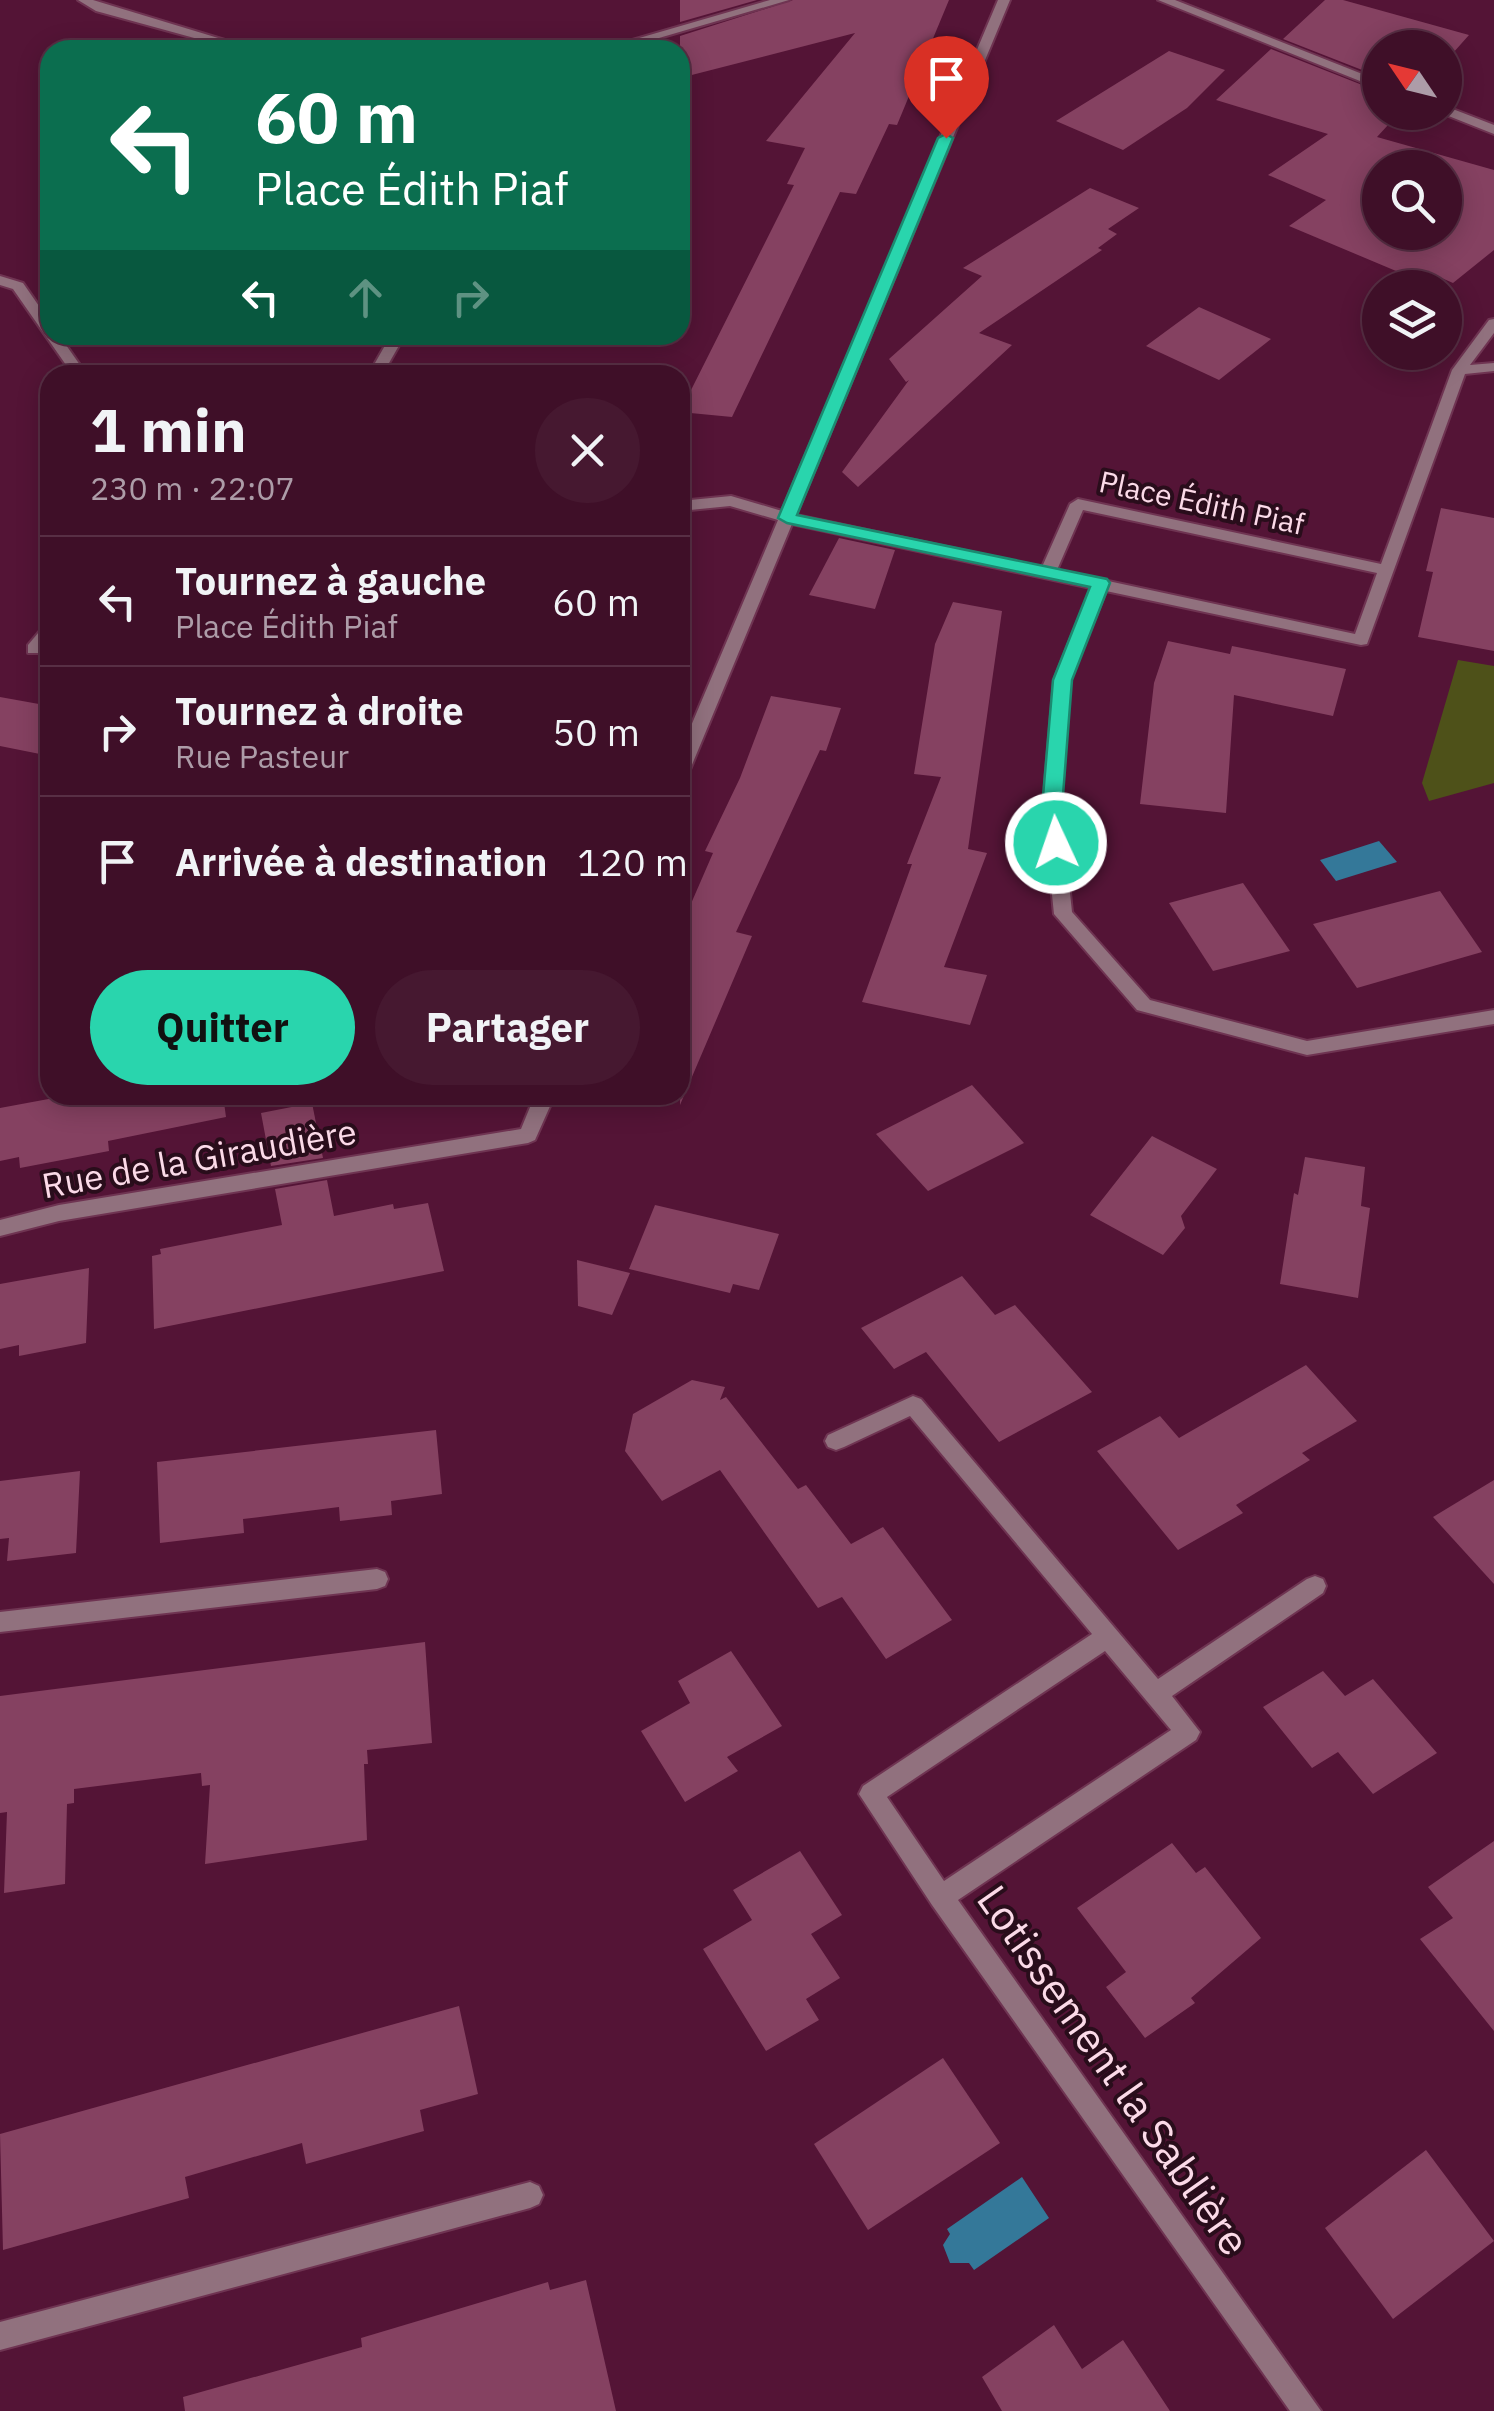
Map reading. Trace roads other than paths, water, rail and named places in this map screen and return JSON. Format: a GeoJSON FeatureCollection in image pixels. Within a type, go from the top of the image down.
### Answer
{"type":"FeatureCollection","features":[{"type":"Feature","properties":{"kind":"street"},"geometry":{"type":"LineString","coordinates":[[84,0],[100,8],[216,40]]}},
{"type":"Feature","properties":{"kind":"street"},"geometry":{"type":"LineString","coordinates":[[640,40],[783,0]]}},
{"type":"Feature","properties":{"kind":"street"},"geometry":{"type":"LineString","coordinates":[[690,748],[1004,0]]}},
{"type":"Feature","properties":{"kind":"street"},"geometry":{"type":"LineString","coordinates":[[1164,0],[1362,78]]}},
{"type":"Feature","properties":{"kind":"street"},"geometry":{"type":"LineString","coordinates":[[1462,117],[1494,130]]}},
{"type":"Feature","properties":{"kind":"street"},"geometry":{"type":"LineString","coordinates":[[0,280],[18,286],[40,318]]}},
{"type":"Feature","properties":{"kind":"street"},"geometry":{"type":"LineString","coordinates":[[1462,365],[1494,322]]}},
{"type":"Feature","properties":{"kind":"street"},"geometry":{"type":"LineString","coordinates":[[1462,370],[1494,367]]}},
{"type":"Feature","properties":{"kind":"street"},"geometry":{"type":"LineString","coordinates":[[690,505],[730,501],[787,518],[1361,640],[1458,370]]}},
{"type":"Feature","properties":{"kind":"street","name":"Place Édith Piaf"},"geometry":{"type":"LineString","coordinates":[[1048,572],[1078,504],[1387,570]]}},
{"type":"Feature","properties":{"kind":"street"},"geometry":{"type":"LineString","coordinates":[[1101,583],[1062,680],[1052,808],[1063,914],[1144,1005],[1306,1048],[1494,1016]]}},
{"type":"Feature","properties":{"kind":"street"},"geometry":{"type":"LineString","coordinates":[[34,649],[40,642]]}},
{"type":"Feature","properties":{"kind":"street","name":"Rue de la Giraudière"},"geometry":{"type":"LineString","coordinates":[[0,1228],[59,1213],[528,1135],[541,1105]]}},
{"type":"Feature","properties":{"kind":"street","name":"Lotissement la Sablière"},"geometry":{"type":"LineString","coordinates":[[836,1441],[913,1405],[1188,1732],[941,1897],[1307,2411]]}},
{"type":"Feature","properties":{"kind":"street"},"geometry":{"type":"LineString","coordinates":[[0,1622],[378,1578]]}},
{"type":"Feature","properties":{"kind":"street"},"geometry":{"type":"LineString","coordinates":[[1155,1694],[1315,1586]]}},
{"type":"Feature","properties":{"kind":"street"},"geometry":{"type":"LineString","coordinates":[[941,1897],[872,1794],[1107,1637]]}},
{"type":"Feature","properties":{"kind":"street"},"geometry":{"type":"LineString","coordinates":[[0,2336],[530,2195]]}},
{"type":"Feature","properties":{"kind":"water"},"geometry":{"type":"Polygon","coordinates":[[[1379,841],[1397,862],[1336,881],[1320,860],[1379,841]]]}},
{"type":"Feature","properties":{"kind":"water"},"geometry":{"type":"Polygon","coordinates":[[[1022,2177],[1049,2218],[974,2270],[969,2263],[950,2263],[943,2245],[950,2234],[947,2229],[1022,2177]]]}}]}
